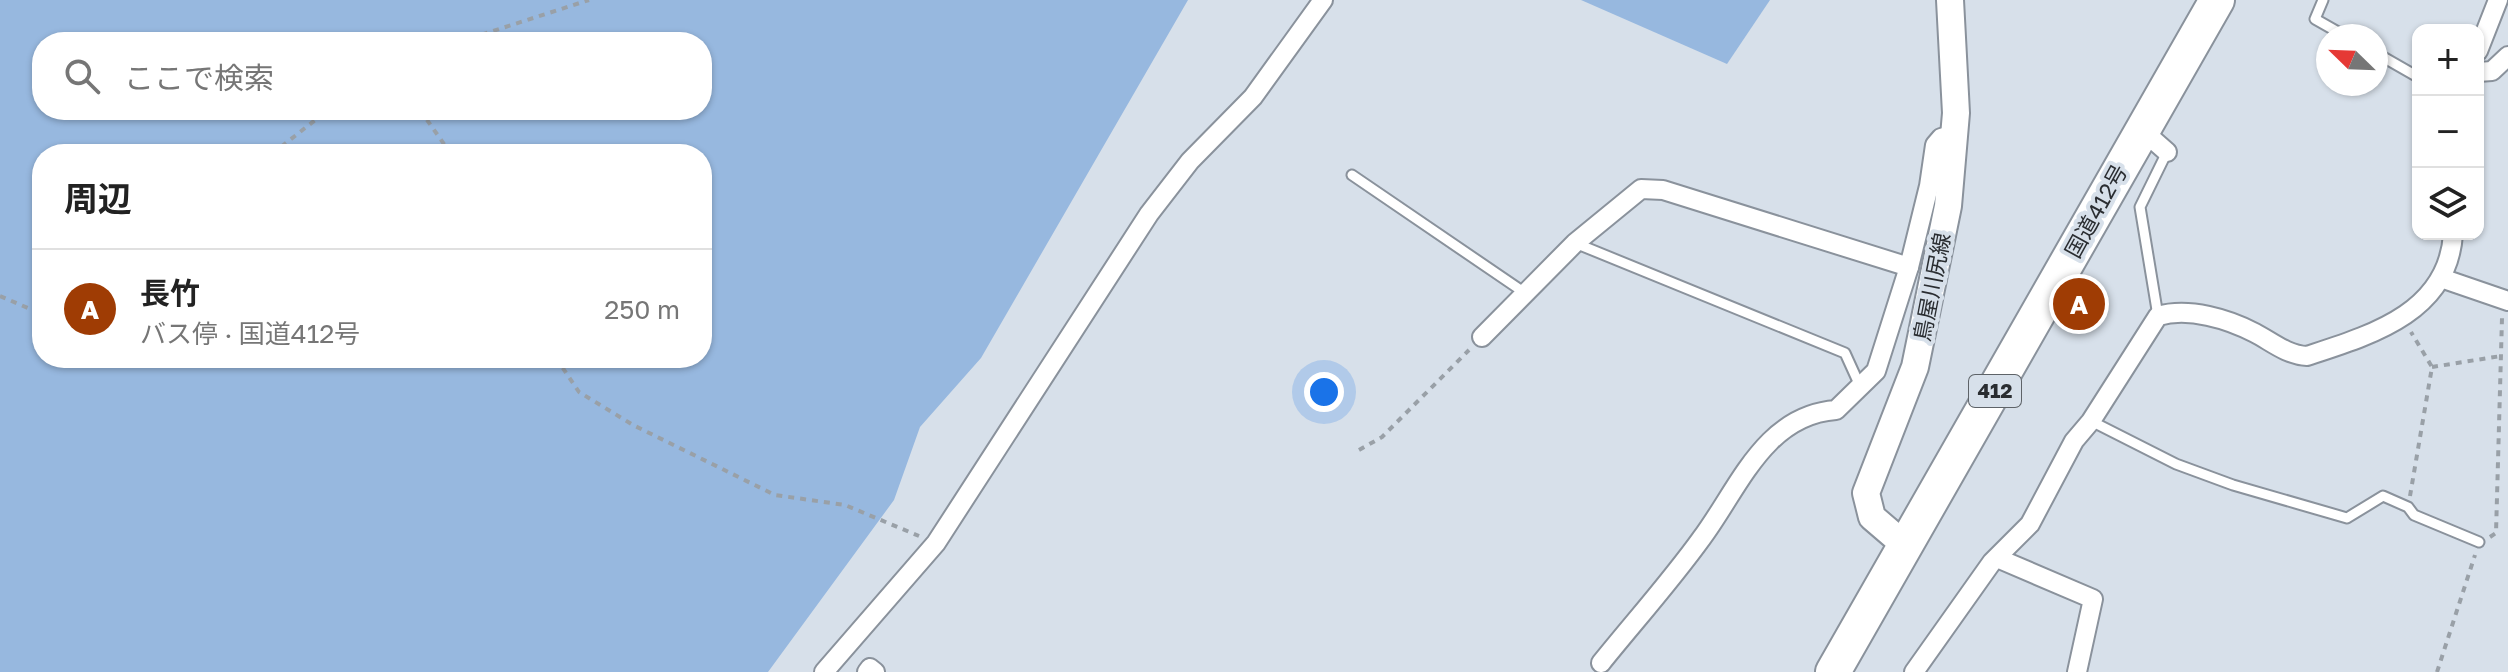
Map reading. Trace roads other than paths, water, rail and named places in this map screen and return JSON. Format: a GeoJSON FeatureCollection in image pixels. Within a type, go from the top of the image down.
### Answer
{"type":"FeatureCollection","features":[{"type":"Feature","properties":{"kind":"highway","name":"国道412号"},"geometry":{"type":"LineString","coordinates":[[1833,672],[2154,141],[2217,0]]}},
{"type":"Feature","properties":{"kind":"main road","name":"鳥屋川尻線"},"geometry":{"type":"LineString","coordinates":[[1907,547],[1872,517],[1866,493],[1915,367],[1948,206],[1955,134],[1950,0]]}},
{"type":"Feature","properties":{"kind":"street"},"geometry":{"type":"LineString","coordinates":[[824,672],[936,543],[1149,214],[1190,161],[1253,97],[1323,0]]}},
{"type":"Feature","properties":{"kind":"street"},"geometry":{"type":"LineString","coordinates":[[2484,36],[2498,0]]}},
{"type":"Feature","properties":{"kind":"street"},"geometry":{"type":"LineString","coordinates":[[2484,72],[2492,71],[2508,56]]}},
{"type":"Feature","properties":{"kind":"street"},"geometry":{"type":"LineString","coordinates":[[1601,663],[1703,538],[1738,476],[1792,421],[1816,411],[1836,410],[1876,371],[1909,267],[1935,145],[1941,138],[1955,134]]}},
{"type":"Feature","properties":{"kind":"street"},"geometry":{"type":"LineString","coordinates":[[1482,337],[1575,243],[1641,189],[1663,190],[1909,267]]}},
{"type":"Feature","properties":{"kind":"street"},"geometry":{"type":"LineString","coordinates":[[1914,672],[1997,558],[2030,524],[2074,441],[2091,421],[2158,316],[2179,312],[2220,320],[2253,331],[2296,355],[2307,356],[2379,330],[2421,306],[2447,268],[2452,240]]}},
{"type":"Feature","properties":{"kind":"street"},"geometry":{"type":"LineString","coordinates":[[2441,278],[2505,300]]}},
{"type":"Feature","properties":{"kind":"street"},"geometry":{"type":"LineString","coordinates":[[1997,558],[2093,599],[2077,672]]}},
{"type":"Feature","properties":{"kind":"street"},"geometry":{"type":"LineString","coordinates":[[867,672],[870,668],[875,672]]}},
{"type":"Feature","properties":{"kind":"lane"},"geometry":{"type":"LineString","coordinates":[[2323,0],[2315,19],[2324,24]]}},
{"type":"Feature","properties":{"kind":"lane"},"geometry":{"type":"LineString","coordinates":[[2388,60],[2412,74]]}},
{"type":"Feature","properties":{"kind":"lane"},"geometry":{"type":"LineString","coordinates":[[2154,141],[2140,207],[2158,316]]}},
{"type":"Feature","properties":{"kind":"lane"},"geometry":{"type":"LineString","coordinates":[[1352,175],[1525,293]]}},
{"type":"Feature","properties":{"kind":"lane"},"geometry":{"type":"LineString","coordinates":[[1575,243],[1845,353],[1860,386]]}},
{"type":"Feature","properties":{"kind":"lane"},"geometry":{"type":"LineString","coordinates":[[2091,421],[2176,464],[2233,485],[2347,518],[2383,496],[2408,507],[2414,515],[2479,542]]}},
{"type":"Feature","properties":{"kind":"place","name":"長竹"},"geometry":{"type":"Point","coordinates":[2079,304]}}]}
